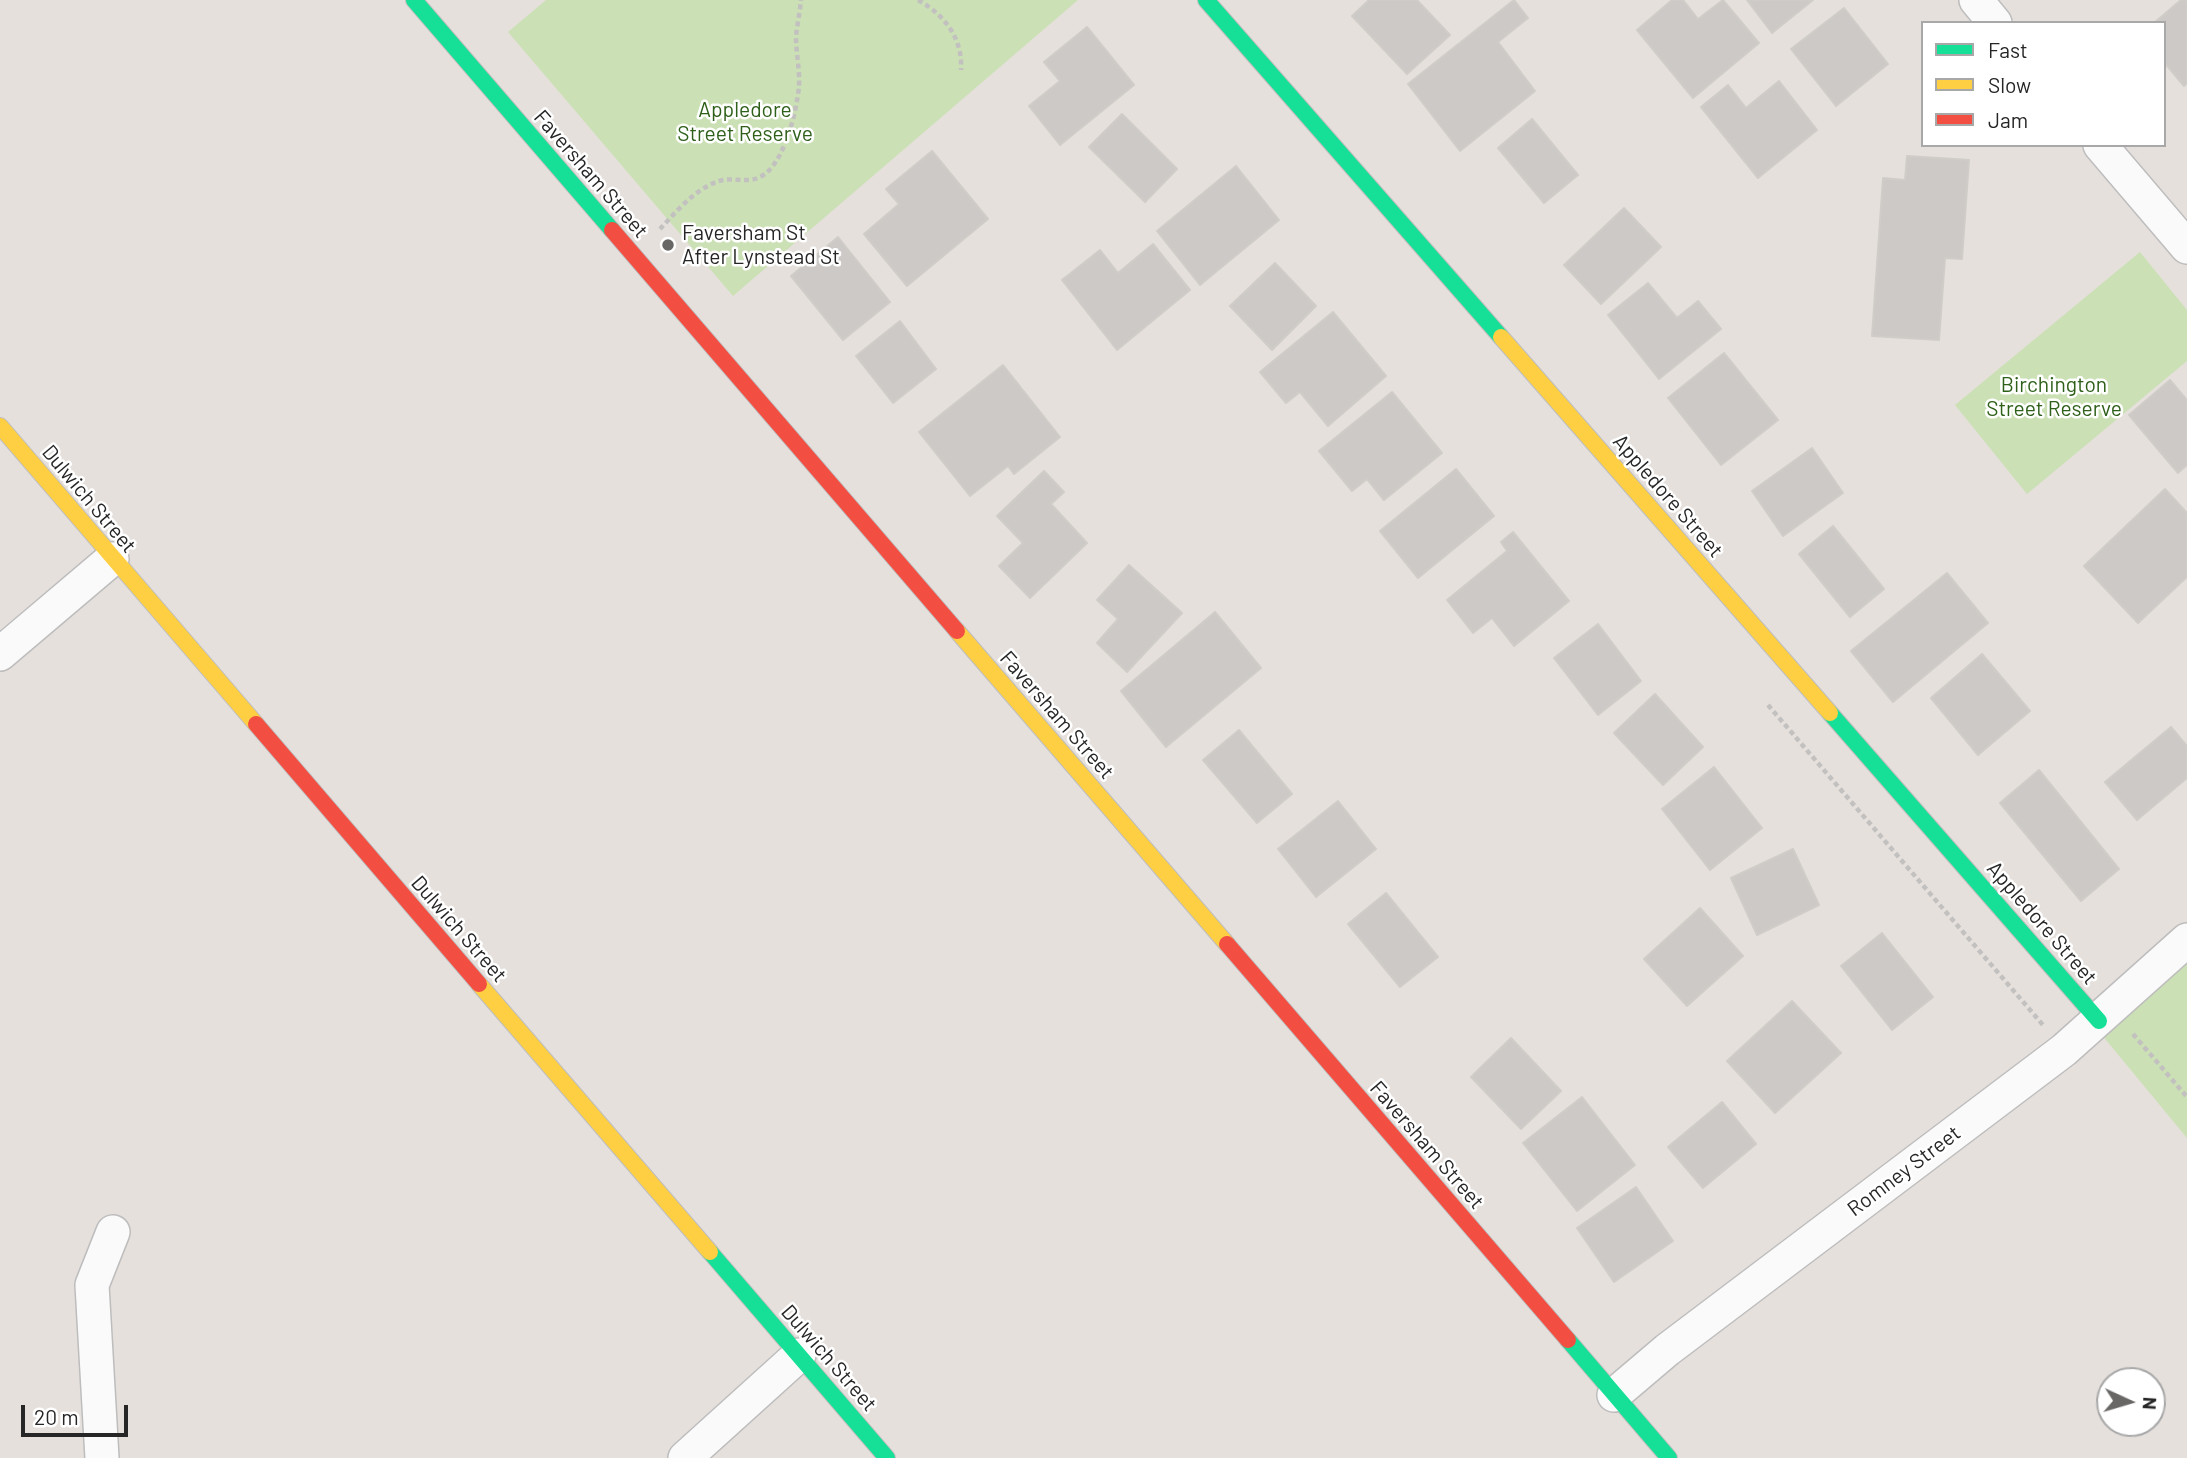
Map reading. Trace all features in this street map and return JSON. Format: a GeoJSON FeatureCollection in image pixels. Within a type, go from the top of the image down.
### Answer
{"type":"FeatureCollection","features":[{"type":"Feature","properties":{"kind":"street","name":"Faversham Street"},"geometry":{"type":"LineString","coordinates":[[414,0],[1669,1458]]}},
{"type":"Feature","properties":{"kind":"street","name":"Appledore Street"},"geometry":{"type":"LineString","coordinates":[[1206,0],[2099,1021]]}},
{"type":"Feature","properties":{"kind":"street"},"geometry":{"type":"LineString","coordinates":[[1976,0],[1993,21]]}},
{"type":"Feature","properties":{"kind":"street"},"geometry":{"type":"LineString","coordinates":[[2102,147],[2187,247]]}},
{"type":"Feature","properties":{"kind":"street","name":"Dulwich Street"},"geometry":{"type":"LineString","coordinates":[[0,426],[887,1458]]}},
{"type":"Feature","properties":{"kind":"street"},"geometry":{"type":"LineString","coordinates":[[0,654],[112,558]]}},
{"type":"Feature","properties":{"kind":"street","name":"Romney Street"},"geometry":{"type":"LineString","coordinates":[[1614,1395],[1667,1350],[2064,1050],[2187,940]]}},
{"type":"Feature","properties":{"kind":"street"},"geometry":{"type":"LineString","coordinates":[[103,1458],[92,1285],[113,1232]]}},
{"type":"Feature","properties":{"kind":"street"},"geometry":{"type":"LineString","coordinates":[[685,1458],[799,1355]]}},
{"type":"Feature","properties":{"kind":"path"},"geometry":{"type":"LineString","coordinates":[[658,232],[682,206],[710,185],[724,180],[751,180],[763,176],[779,159],[790,130],[799,86],[796,37],[801,0]]}},
{"type":"Feature","properties":{"kind":"path"},"geometry":{"type":"LineString","coordinates":[[918,0],[933,9],[948,25],[957,40],[961,70]]}},
{"type":"Feature","properties":{"kind":"green space","name":"Appledore Street Reserve"},"geometry":{"type":"Polygon","coordinates":[[[546,0],[1078,0],[733,296],[508,32],[546,0]]]}},
{"type":"Feature","properties":{"kind":"green space","name":"Birchington Street Reserve"},"geometry":{"type":"Polygon","coordinates":[[[2140,252],[2187,310],[2187,361],[2027,494],[1955,405],[2140,252]]]}},
{"type":"Feature","properties":{"kind":"green space"},"geometry":{"type":"Polygon","coordinates":[[[2187,963],[2187,1138],[2101,1034],[2187,963]]]}},
{"type":"Feature","properties":{"kind":"building"},"geometry":{"type":"Polygon","coordinates":[[[1369,0],[1417,0],[1450,35],[1407,74],[1352,16],[1369,0]]]}},
{"type":"Feature","properties":{"kind":"building"},"geometry":{"type":"Polygon","coordinates":[[[1514,0],[1528,18],[1498,42],[1535,91],[1460,151],[1408,84],[1514,0]]]}},
{"type":"Feature","properties":{"kind":"building"},"geometry":{"type":"Polygon","coordinates":[[[1672,0],[1683,0],[1698,19],[1723,0],[1759,43],[1693,98],[1637,30],[1672,0]]]}},
{"type":"Feature","properties":{"kind":"building"},"geometry":{"type":"Polygon","coordinates":[[[1747,0],[1813,0],[1772,33],[1747,0]]]}},
{"type":"Feature","properties":{"kind":"building"},"geometry":{"type":"Polygon","coordinates":[[[2181,0],[2187,0],[2187,83],[2184,86],[2166,64],[2166,21],[2156,21],[2181,0]]]}},
{"type":"Feature","properties":{"kind":"building"},"geometry":{"type":"Polygon","coordinates":[[[1844,8],[1888,64],[1836,106],[1791,49],[1844,8]]]}},
{"type":"Feature","properties":{"kind":"building"},"geometry":{"type":"Polygon","coordinates":[[[1087,27],[1134,85],[1060,145],[1029,106],[1060,81],[1044,62],[1087,27]]]}},
{"type":"Feature","properties":{"kind":"building"},"geometry":{"type":"Polygon","coordinates":[[[1779,81],[1817,130],[1758,178],[1701,107],[1728,85],[1746,108],[1779,81]]]}},
{"type":"Feature","properties":{"kind":"building"},"geometry":{"type":"Polygon","coordinates":[[[1122,114],[1177,169],[1145,202],[1089,147],[1122,114]]]}},
{"type":"Feature","properties":{"kind":"building"},"geometry":{"type":"Polygon","coordinates":[[[1532,119],[1578,175],[1544,203],[1498,148],[1532,119]]]}},
{"type":"Feature","properties":{"kind":"building"},"geometry":{"type":"Polygon","coordinates":[[[932,151],[988,219],[907,286],[864,234],[899,204],[886,189],[932,151]]]}},
{"type":"Feature","properties":{"kind":"building"},"geometry":{"type":"Polygon","coordinates":[[[1907,156],[1969,160],[1962,259],[1945,258],[1939,340],[1872,336],[1883,178],[1905,180],[1907,156]]]}},
{"type":"Feature","properties":{"kind":"building"},"geometry":{"type":"Polygon","coordinates":[[[1236,166],[1279,220],[1200,285],[1157,231],[1236,166]]]}},
{"type":"Feature","properties":{"kind":"building"},"geometry":{"type":"Polygon","coordinates":[[[1624,208],[1661,247],[1601,304],[1564,265],[1624,208]]]}},
{"type":"Feature","properties":{"kind":"building"},"geometry":{"type":"Polygon","coordinates":[[[838,237],[890,302],[843,340],[791,276],[838,237]]]}},
{"type":"Feature","properties":{"kind":"building"},"geometry":{"type":"Polygon","coordinates":[[[1153,244],[1190,290],[1117,350],[1062,280],[1100,250],[1118,273],[1153,244]]]}},
{"type":"Feature","properties":{"kind":"building"},"geometry":{"type":"Polygon","coordinates":[[[1275,263],[1316,306],[1272,350],[1230,306],[1275,263]]]}},
{"type":"Feature","properties":{"kind":"building"},"geometry":{"type":"Polygon","coordinates":[[[1648,283],[1677,318],[1698,301],[1721,329],[1659,379],[1608,315],[1648,283]]]}},
{"type":"Feature","properties":{"kind":"building"},"geometry":{"type":"Polygon","coordinates":[[[1333,312],[1386,376],[1328,426],[1300,392],[1286,403],[1260,372],[1333,312]]]}},
{"type":"Feature","properties":{"kind":"building"},"geometry":{"type":"Polygon","coordinates":[[[900,321],[936,369],[893,403],[856,356],[900,321]]]}},
{"type":"Feature","properties":{"kind":"building"},"geometry":{"type":"Polygon","coordinates":[[[1724,353],[1778,420],[1721,465],[1668,398],[1724,353]]]}},
{"type":"Feature","properties":{"kind":"building"},"geometry":{"type":"Polygon","coordinates":[[[1003,365],[1060,437],[1014,474],[1008,466],[970,496],[919,432],[1003,365]]]}},
{"type":"Feature","properties":{"kind":"building"},"geometry":{"type":"Polygon","coordinates":[[[2170,380],[2187,400],[2187,465],[2178,473],[2129,415],[2170,380]]]}},
{"type":"Feature","properties":{"kind":"building"},"geometry":{"type":"Polygon","coordinates":[[[1392,392],[1442,453],[1384,500],[1367,479],[1352,491],[1319,451],[1392,392]]]}},
{"type":"Feature","properties":{"kind":"building"},"geometry":{"type":"Polygon","coordinates":[[[1812,448],[1843,493],[1783,536],[1752,491],[1812,448]]]}},
{"type":"Feature","properties":{"kind":"building"},"geometry":{"type":"Polygon","coordinates":[[[1456,469],[1494,516],[1418,578],[1380,531],[1456,469]]]}},
{"type":"Feature","properties":{"kind":"building"},"geometry":{"type":"Polygon","coordinates":[[[1044,471],[1064,492],[1051,504],[1087,543],[1030,598],[999,566],[1023,543],[997,516],[1044,471]]]}},
{"type":"Feature","properties":{"kind":"building"},"geometry":{"type":"Polygon","coordinates":[[[2165,489],[2187,513],[2187,577],[2138,623],[2084,566],[2165,489]]]}},
{"type":"Feature","properties":{"kind":"building"},"geometry":{"type":"Polygon","coordinates":[[[1833,526],[1884,589],[1850,617],[1799,554],[1833,526]]]}},
{"type":"Feature","properties":{"kind":"building"},"geometry":{"type":"Polygon","coordinates":[[[1513,532],[1569,601],[1514,646],[1492,618],[1473,633],[1447,600],[1507,551],[1501,542],[1513,532]]]}},
{"type":"Feature","properties":{"kind":"building"},"geometry":{"type":"Polygon","coordinates":[[[1129,565],[1182,613],[1127,672],[1097,643],[1118,619],[1097,600],[1129,565]]]}},
{"type":"Feature","properties":{"kind":"building"},"geometry":{"type":"Polygon","coordinates":[[[1947,573],[1988,623],[1893,702],[1851,651],[1947,573]]]}},
{"type":"Feature","properties":{"kind":"building"},"geometry":{"type":"Polygon","coordinates":[[[1215,612],[1261,668],[1166,747],[1121,691],[1215,612]]]}},
{"type":"Feature","properties":{"kind":"building"},"geometry":{"type":"Polygon","coordinates":[[[1598,624],[1641,681],[1598,715],[1554,658],[1598,624]]]}},
{"type":"Feature","properties":{"kind":"building"},"geometry":{"type":"Polygon","coordinates":[[[1982,654],[2030,711],[1978,755],[1931,698],[1982,654]]]}},
{"type":"Feature","properties":{"kind":"building"},"geometry":{"type":"Polygon","coordinates":[[[1655,694],[1703,747],[1663,785],[1614,733],[1655,694]]]}},
{"type":"Feature","properties":{"kind":"building"},"geometry":{"type":"Polygon","coordinates":[[[2171,727],[2187,746],[2187,778],[2137,820],[2105,782],[2171,727]]]}},
{"type":"Feature","properties":{"kind":"building"},"geometry":{"type":"Polygon","coordinates":[[[1239,730],[1292,794],[1257,823],[1203,760],[1239,730]]]}},
{"type":"Feature","properties":{"kind":"building"},"geometry":{"type":"Polygon","coordinates":[[[1714,767],[1762,828],[1710,870],[1662,809],[1714,767]]]}},
{"type":"Feature","properties":{"kind":"building"},"geometry":{"type":"Polygon","coordinates":[[[2039,770],[2119,869],[2081,901],[2000,803],[2039,770]]]}},
{"type":"Feature","properties":{"kind":"building"},"geometry":{"type":"Polygon","coordinates":[[[1338,801],[1376,849],[1316,897],[1278,849],[1338,801]]]}},
{"type":"Feature","properties":{"kind":"building"},"geometry":{"type":"Polygon","coordinates":[[[1793,849],[1819,905],[1757,935],[1731,878],[1793,849]]]}},
{"type":"Feature","properties":{"kind":"building"},"geometry":{"type":"Polygon","coordinates":[[[1386,893],[1438,957],[1400,987],[1348,924],[1386,893]]]}},
{"type":"Feature","properties":{"kind":"building"},"geometry":{"type":"Polygon","coordinates":[[[1700,908],[1743,956],[1687,1006],[1644,959],[1700,908]]]}},
{"type":"Feature","properties":{"kind":"building"},"geometry":{"type":"Polygon","coordinates":[[[1882,933],[1933,997],[1892,1030],[1841,966],[1882,933]]]}},
{"type":"Feature","properties":{"kind":"building"},"geometry":{"type":"Polygon","coordinates":[[[1792,1001],[1841,1053],[1775,1113],[1727,1061],[1792,1001]]]}},
{"type":"Feature","properties":{"kind":"building"},"geometry":{"type":"Polygon","coordinates":[[[1511,1038],[1561,1091],[1521,1129],[1471,1077],[1511,1038]]]}},
{"type":"Feature","properties":{"kind":"building"},"geometry":{"type":"Polygon","coordinates":[[[1582,1097],[1635,1165],[1577,1211],[1523,1143],[1582,1097]]]}},
{"type":"Feature","properties":{"kind":"building"},"geometry":{"type":"Polygon","coordinates":[[[1722,1102],[1756,1144],[1703,1188],[1668,1147],[1722,1102]]]}},
{"type":"Feature","properties":{"kind":"building"},"geometry":{"type":"Polygon","coordinates":[[[1636,1187],[1673,1241],[1614,1282],[1577,1228],[1636,1187]]]}},
{"type":"Feature","properties":{"kind":"traffic: fast"},"geometry":{"type":"LineString","coordinates":[[414,0],[612,230]]}},
{"type":"Feature","properties":{"kind":"traffic: fast"},"geometry":{"type":"LineString","coordinates":[[1206,0],[1501,337]]}},
{"type":"Feature","properties":{"kind":"traffic: fast"},"geometry":{"type":"LineString","coordinates":[[1830,713],[2099,1021]]}},
{"type":"Feature","properties":{"kind":"traffic: fast"},"geometry":{"type":"LineString","coordinates":[[710,1252],[887,1458]]}},
{"type":"Feature","properties":{"kind":"traffic: fast"},"geometry":{"type":"LineString","coordinates":[[1568,1340],[1669,1458]]}},
{"type":"Feature","properties":{"kind":"traffic: slow"},"geometry":{"type":"LineString","coordinates":[[1501,337],[1830,713]]}},
{"type":"Feature","properties":{"kind":"traffic: slow"},"geometry":{"type":"LineString","coordinates":[[0,426],[256,724]]}},
{"type":"Feature","properties":{"kind":"traffic: slow"},"geometry":{"type":"LineString","coordinates":[[957,631],[1227,944]]}},
{"type":"Feature","properties":{"kind":"traffic: slow"},"geometry":{"type":"LineString","coordinates":[[479,984],[710,1252]]}},
{"type":"Feature","properties":{"kind":"traffic: jam"},"geometry":{"type":"LineString","coordinates":[[612,230],[957,631]]}},
{"type":"Feature","properties":{"kind":"traffic: jam"},"geometry":{"type":"LineString","coordinates":[[256,724],[479,984]]}},
{"type":"Feature","properties":{"kind":"traffic: jam"},"geometry":{"type":"LineString","coordinates":[[1227,944],[1568,1340]]}},
{"type":"Feature","properties":{"kind":"place","name":"Faversham St After Lynstead St"},"geometry":{"type":"Point","coordinates":[668,245]}}]}
